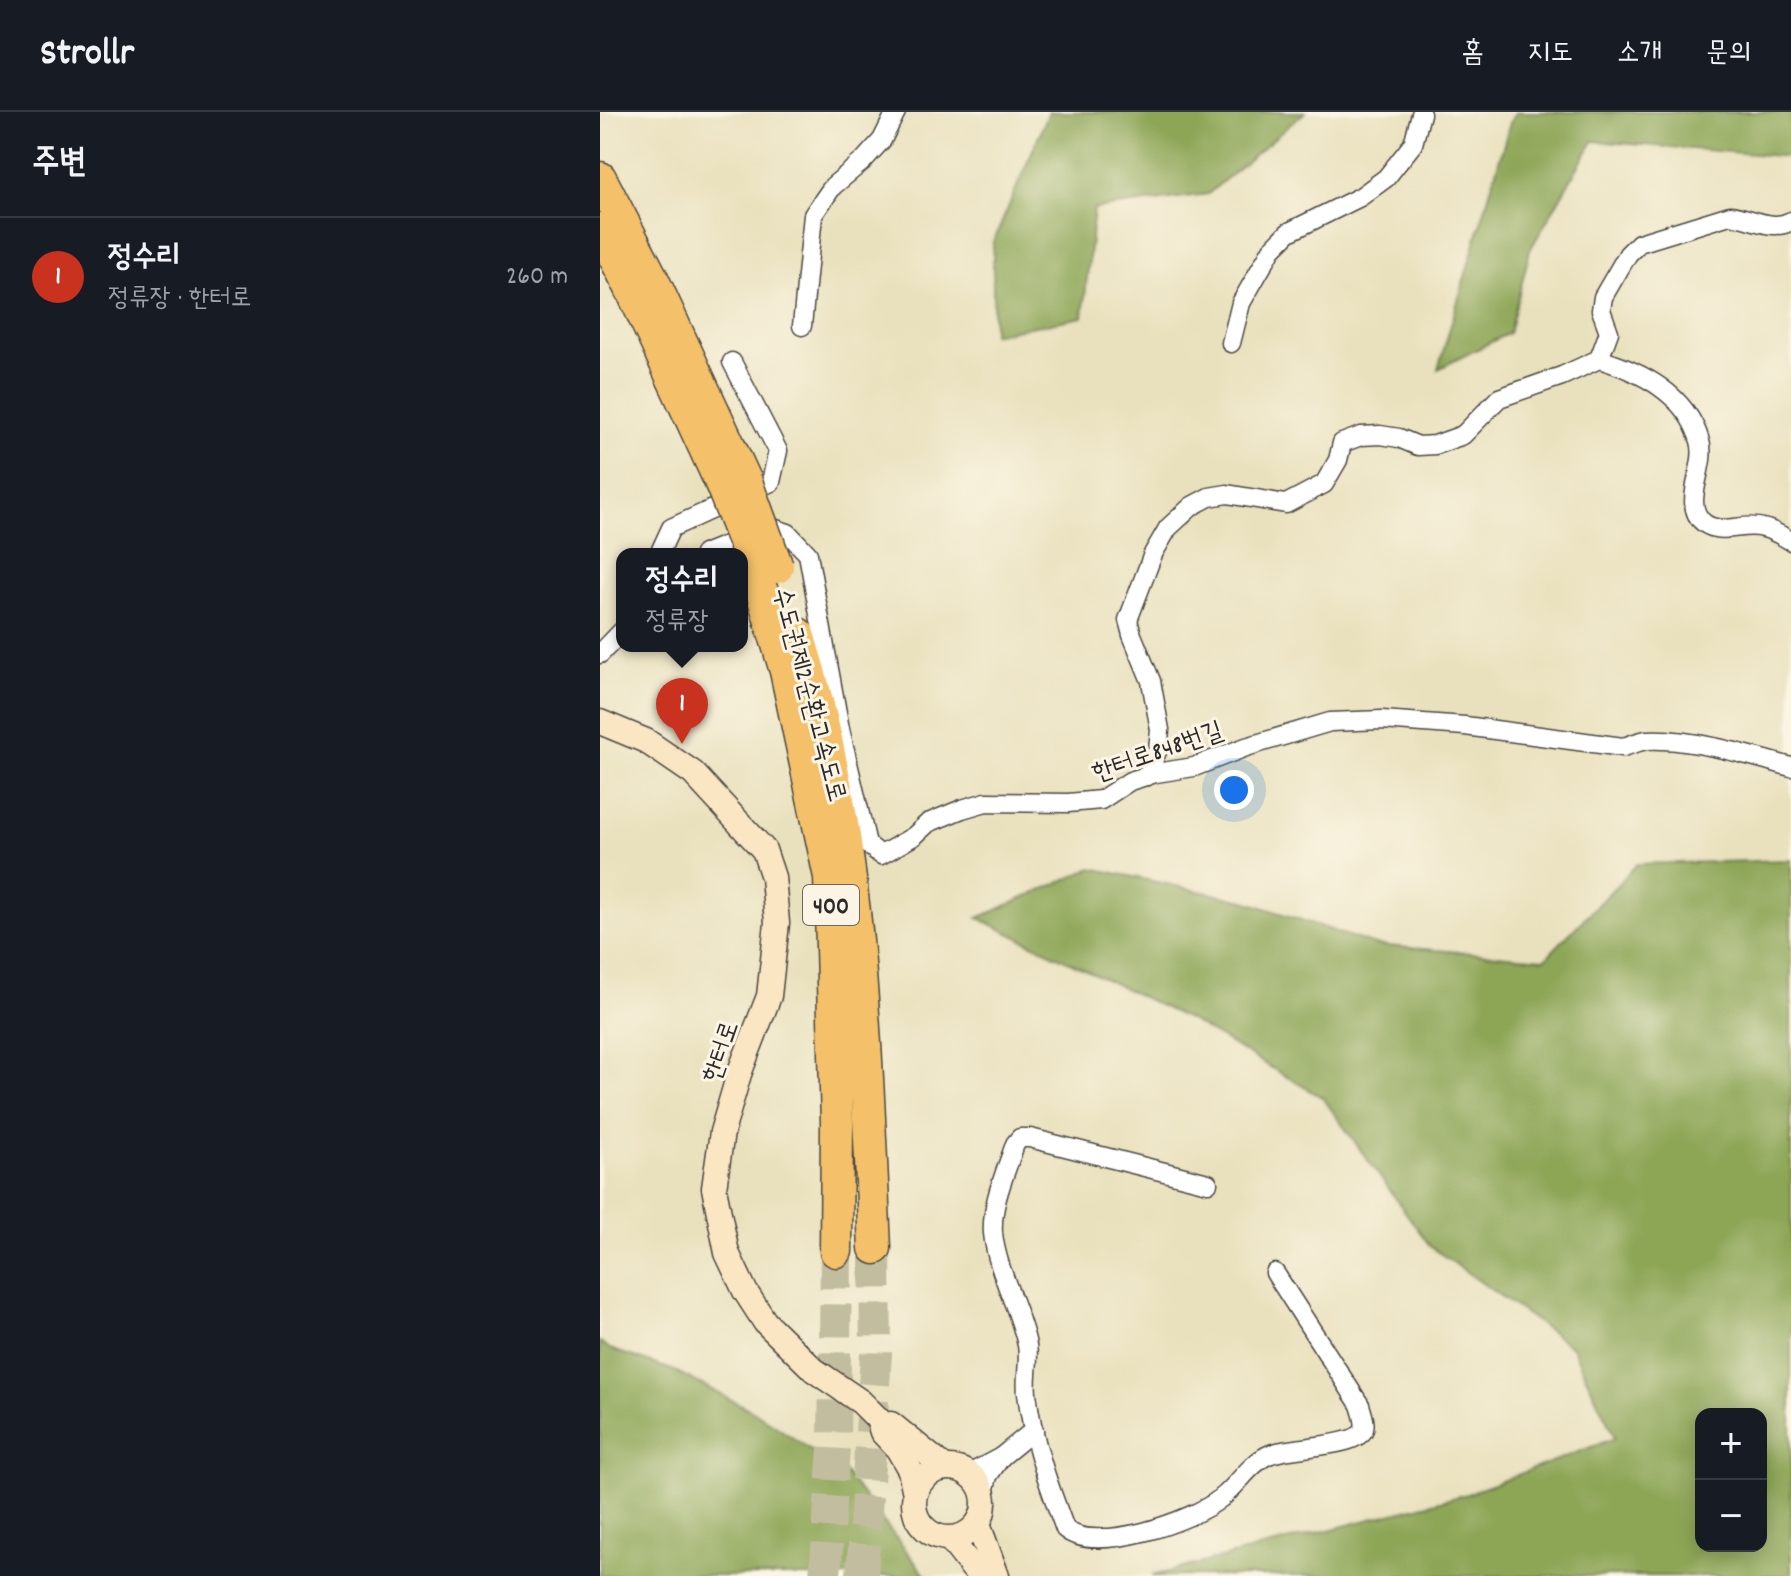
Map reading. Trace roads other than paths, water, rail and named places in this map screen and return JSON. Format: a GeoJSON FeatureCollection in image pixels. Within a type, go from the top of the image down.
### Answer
{"type":"FeatureCollection","features":[{"type":"Feature","properties":{"kind":"highway","name":"수도권제2순환고속도로"},"geometry":{"type":"LineString","coordinates":[[600,178],[652,278],[766,568],[829,745],[844,825],[862,986],[875,1248]]}},
{"type":"Feature","properties":{"kind":"highway","name":"수도권제2순환고속도로"},"geometry":{"type":"LineString","coordinates":[[600,229],[733,482]]}},
{"type":"Feature","properties":{"kind":"highway","name":"수도권제2순환고속도로"},"geometry":{"type":"LineString","coordinates":[[766,568],[830,877],[837,1110],[836,1251]]}},
{"type":"Feature","properties":{"kind":"main road","name":"한터로"},"geometry":{"type":"LineString","coordinates":[[600,722],[646,741],[693,773],[764,850],[773,877],[777,923],[769,996],[739,1074],[722,1132],[714,1188],[727,1253],[745,1291],[765,1322],[814,1370],[861,1402],[878,1419],[890,1423],[957,1471]]}},
{"type":"Feature","properties":{"kind":"main road","name":"한터로"},"geometry":{"type":"LineString","coordinates":[[878,1419],[882,1432],[898,1449],[910,1470],[915,1494]]}},
{"type":"Feature","properties":{"kind":"main road"},"geometry":{"type":"LineString","coordinates":[[957,1471],[977,1482],[983,1496],[983,1514],[978,1524],[960,1537],[950,1539],[929,1533],[921,1525],[914,1505],[915,1494],[927,1476],[957,1471]]}},
{"type":"Feature","properties":{"kind":"main road"},"geometry":{"type":"LineString","coordinates":[[978,1524],[997,1576]]}},
{"type":"Feature","properties":{"kind":"main road"},"geometry":{"type":"LineString","coordinates":[[950,1539],[979,1576]]}},
{"type":"Feature","properties":{"kind":"street"},"geometry":{"type":"LineString","coordinates":[[802,326],[813,215],[833,186],[882,140],[896,112]]}},
{"type":"Feature","properties":{"kind":"street"},"geometry":{"type":"LineString","coordinates":[[1231,343],[1241,303],[1272,249],[1289,232],[1360,197],[1386,178],[1413,144],[1421,114]]}},
{"type":"Feature","properties":{"kind":"street"},"geometry":{"type":"LineString","coordinates":[[1599,359],[1609,332],[1601,310],[1603,297],[1614,275],[1639,243],[1730,215],[1745,216],[1770,225],[1783,226],[1791,221]]}},
{"type":"Feature","properties":{"kind":"street"},"geometry":{"type":"LineString","coordinates":[[1147,776],[1158,749],[1160,730],[1151,681],[1128,620],[1153,554],[1168,528],[1192,506],[1209,497],[1227,494],[1286,504],[1324,484],[1338,460],[1342,443],[1361,436],[1380,435],[1399,438],[1418,446],[1435,445],[1463,435],[1499,398],[1599,359],[1626,367],[1658,384],[1680,404],[1700,442],[1700,473],[1693,491],[1693,504],[1705,524],[1717,529],[1763,527],[1791,541]]}},
{"type":"Feature","properties":{"kind":"street"},"geometry":{"type":"LineString","coordinates":[[662,548],[671,528],[771,482],[778,451],[732,362]]}},
{"type":"Feature","properties":{"kind":"street","name":"한터로848번길"},"geometry":{"type":"LineString","coordinates":[[719,548],[770,527],[788,533],[808,554],[840,729],[867,844],[881,855],[914,836],[928,823],[962,809],[986,802],[1068,803],[1101,800],[1130,781],[1194,767],[1246,747],[1330,722],[1382,720],[1465,726],[1623,747],[1644,740],[1667,740],[1744,754],[1791,767]]}},
{"type":"Feature","properties":{"kind":"street"},"geometry":{"type":"LineString","coordinates":[[600,654],[616,637]]}},
{"type":"Feature","properties":{"kind":"street"},"geometry":{"type":"LineString","coordinates":[[1208,1183],[1030,1138],[1020,1138],[1015,1144],[999,1192],[993,1231],[997,1254],[1026,1341],[1030,1362],[1026,1392],[1040,1455],[1065,1529],[1086,1538],[1106,1538],[1155,1529],[1203,1510],[1219,1500],[1266,1455],[1356,1439],[1364,1431],[1360,1405],[1275,1273]]}},
{"type":"Feature","properties":{"kind":"street"},"geometry":{"type":"LineString","coordinates":[[983,1496],[988,1476],[1001,1457],[1034,1430]]}},
{"type":"Feature","properties":{"kind":"street"},"geometry":{"type":"LineString","coordinates":[[957,1471],[1001,1457]]}},
{"type":"Feature","properties":{"kind":"tunnel"},"geometry":{"type":"LineString","coordinates":[[862,1576],[876,1354],[875,1248]]}},
{"type":"Feature","properties":{"kind":"tunnel"},"geometry":{"type":"LineString","coordinates":[[825,1576],[834,1448],[836,1251]]}},
{"type":"Feature","properties":{"kind":"place","name":"정수리"},"geometry":{"type":"Point","coordinates":[682,744]}}]}
